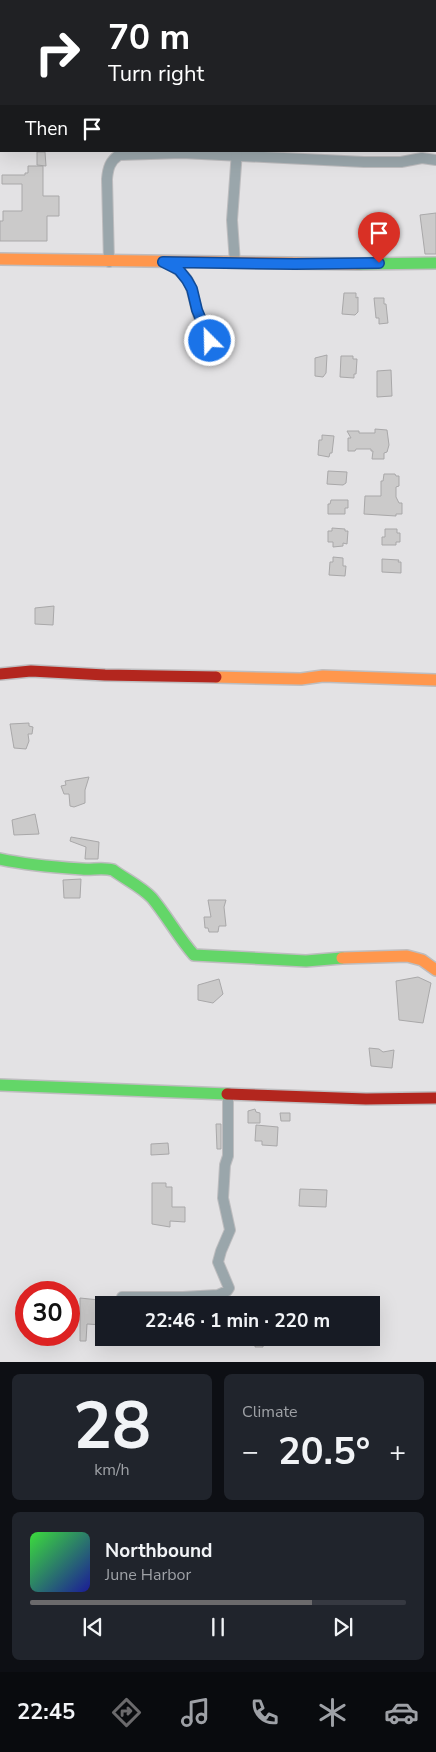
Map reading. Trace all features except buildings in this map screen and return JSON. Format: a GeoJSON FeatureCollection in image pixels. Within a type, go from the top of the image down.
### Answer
{"type":"FeatureCollection","features":[{"type":"Feature","properties":{"kind":"street"},"geometry":{"type":"LineString","coordinates":[[109,262],[108,168],[113,159],[119,155],[131,153],[237,153],[314,161],[401,162],[422,158],[436,160]]}},
{"type":"Feature","properties":{"kind":"street"},"geometry":{"type":"LineString","coordinates":[[235,263],[232,220],[237,153]]}},
{"type":"Feature","properties":{"kind":"street"},"geometry":{"type":"LineString","coordinates":[[0,259],[295,264],[436,263]]}},
{"type":"Feature","properties":{"kind":"street"},"geometry":{"type":"LineString","coordinates":[[163,262],[179,270],[187,280],[192,289],[197,310],[210,341]]}},
{"type":"Feature","properties":{"kind":"street"},"geometry":{"type":"LineString","coordinates":[[0,674],[31,671],[115,675],[301,679],[323,676],[436,680]]}},
{"type":"Feature","properties":{"kind":"street"},"geometry":{"type":"LineString","coordinates":[[0,858],[47,867],[92,870],[108,868],[113,870],[127,878],[150,896],[175,928],[180,939],[194,955],[306,961],[373,956],[407,956],[422,960],[436,970]]}},
{"type":"Feature","properties":{"kind":"street"},"geometry":{"type":"LineString","coordinates":[[422,960],[433,972],[435,979]]}},
{"type":"Feature","properties":{"kind":"street"},"geometry":{"type":"LineString","coordinates":[[0,1085],[366,1099],[436,1098]]}},
{"type":"Feature","properties":{"kind":"street"},"geometry":{"type":"LineString","coordinates":[[204,1296],[218,1295],[226,1292],[229,1288],[218,1262],[220,1251],[230,1230],[222,1198],[225,1165],[228,1156],[228,1093]]}},
{"type":"Feature","properties":{"kind":"traffic: fast"},"geometry":{"type":"LineString","coordinates":[[358,264],[436,263]]}},
{"type":"Feature","properties":{"kind":"traffic: fast"},"geometry":{"type":"LineString","coordinates":[[0,859],[51,867],[113,870],[152,898],[194,955],[306,961],[342,958]]}},
{"type":"Feature","properties":{"kind":"traffic: fast"},"geometry":{"type":"LineString","coordinates":[[0,1085],[227,1094]]}},
{"type":"Feature","properties":{"kind":"traffic: slow"},"geometry":{"type":"LineString","coordinates":[[0,259],[358,264]]}},
{"type":"Feature","properties":{"kind":"traffic: slow"},"geometry":{"type":"LineString","coordinates":[[216,677],[301,679],[323,676],[436,680]]}},
{"type":"Feature","properties":{"kind":"traffic: slow"},"geometry":{"type":"LineString","coordinates":[[342,958],[407,956],[422,960],[436,970]]}},
{"type":"Feature","properties":{"kind":"traffic: jam"},"geometry":{"type":"LineString","coordinates":[[0,674],[31,671],[105,675],[216,677]]}},
{"type":"Feature","properties":{"kind":"traffic: jam"},"geometry":{"type":"LineString","coordinates":[[227,1094],[366,1099],[436,1098]]}},
{"type":"Feature","properties":{"kind":"route"},"geometry":{"type":"LineString","coordinates":[[210,341],[197,310],[192,289],[184,274],[163,262],[379,263]]}}]}
